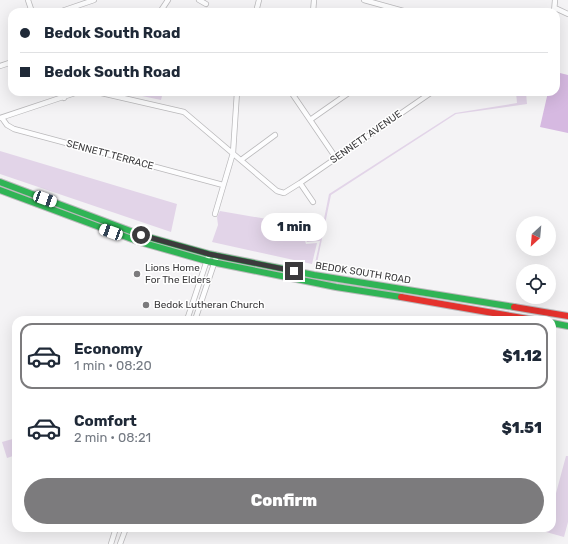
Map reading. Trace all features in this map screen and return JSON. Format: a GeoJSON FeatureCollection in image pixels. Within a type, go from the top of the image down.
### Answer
{"type":"FeatureCollection","features":[{"type":"Feature","properties":{"kind":"main road","name":"BEDOK SOUTH ROAD"},"geometry":{"type":"LineString","coordinates":[[0,182],[141,235],[217,256],[294,271],[568,316]]}},
{"type":"Feature","properties":{"kind":"main road","name":"BEDOK SOUTH ROAD"},"geometry":{"type":"LineString","coordinates":[[0,190],[140,242],[215,263],[511,316]]}},
{"type":"Feature","properties":{"kind":"main road"},"geometry":{"type":"LineString","coordinates":[[293,278],[294,271]]}},
{"type":"Feature","properties":{"kind":"main road"},"geometry":{"type":"LineString","coordinates":[[556,324],[568,326]]}},
{"type":"Feature","properties":{"kind":"street"},"geometry":{"type":"LineString","coordinates":[[69,8],[83,2],[94,0]]}},
{"type":"Feature","properties":{"kind":"street"},"geometry":{"type":"LineString","coordinates":[[199,0],[206,4]]}},
{"type":"Feature","properties":{"kind":"street"},"geometry":{"type":"LineString","coordinates":[[364,0],[393,8]]}},
{"type":"Feature","properties":{"kind":"street"},"geometry":{"type":"LineString","coordinates":[[1,118],[69,96]]}},
{"type":"Feature","properties":{"kind":"street","name":"SENNETT AVENUE"},"geometry":{"type":"LineString","coordinates":[[114,96],[184,112],[280,192],[286,192],[300,184],[426,96]]}},
{"type":"Feature","properties":{"kind":"street"},"geometry":{"type":"LineString","coordinates":[[215,214],[233,153],[237,96]]}},
{"type":"Feature","properties":{"kind":"street"},"geometry":{"type":"LineString","coordinates":[[294,96],[336,158]]}},
{"type":"Feature","properties":{"kind":"street"},"geometry":{"type":"LineString","coordinates":[[310,120],[344,96]]}},
{"type":"Feature","properties":{"kind":"street","name":"SENNETT TERRACE"},"geometry":{"type":"LineString","coordinates":[[1,118],[7,125],[14,129],[223,185]]}},
{"type":"Feature","properties":{"kind":"street"},"geometry":{"type":"LineString","coordinates":[[241,160],[275,135]]}},
{"type":"Feature","properties":{"kind":"street"},"geometry":{"type":"LineString","coordinates":[[300,184],[313,202]]}},
{"type":"Feature","properties":{"kind":"street"},"geometry":{"type":"LineString","coordinates":[[188,316],[209,254]]}},
{"type":"Feature","properties":{"kind":"street"},"geometry":{"type":"LineString","coordinates":[[197,316],[217,256]]}},
{"type":"Feature","properties":{"kind":"street"},"geometry":{"type":"LineString","coordinates":[[111,544],[115,532]]}},
{"type":"Feature","properties":{"kind":"street"},"geometry":{"type":"LineString","coordinates":[[120,544],[124,532]]}},
{"type":"Feature","properties":{"kind":"shaded area"},"geometry":{"type":"Polygon","coordinates":[[[560,73],[568,75],[568,133],[540,127],[547,96],[560,96],[560,73]]]}},
{"type":"Feature","properties":{"kind":"shaded area"},"geometry":{"type":"Polygon","coordinates":[[[142,96],[162,96],[161,100],[142,96]]]}},
{"type":"Feature","properties":{"kind":"shaded area"},"geometry":{"type":"Polygon","coordinates":[[[516,96],[526,96],[527,104],[456,114],[331,195],[316,268],[314,267],[320,241],[307,242],[305,238],[322,229],[329,194],[455,113],[517,103],[516,96]]]}},
{"type":"Feature","properties":{"kind":"shaded area"},"geometry":{"type":"Polygon","coordinates":[[[0,151],[177,204],[171,232],[0,174],[0,151]]]}},
{"type":"Feature","properties":{"kind":"shaded area"},"geometry":{"type":"Polygon","coordinates":[[[220,211],[319,228],[304,237],[306,244],[317,243],[312,264],[212,242],[218,225],[217,217],[220,211]]]}},
{"type":"Feature","properties":{"kind":"shaded area"},"geometry":{"type":"Polygon","coordinates":[[[12,439],[12,456],[7,458],[2,442],[12,439]]]}},
{"type":"Feature","properties":{"kind":"shaded area"},"geometry":{"type":"Polygon","coordinates":[[[566,456],[568,456],[568,522],[564,537],[546,532],[556,532],[556,493],[566,456]]]}},
{"type":"Feature","properties":{"kind":"traffic: fast"},"geometry":{"type":"LineString","coordinates":[[0,182],[141,235],[209,254],[314,275],[514,307]]}},
{"type":"Feature","properties":{"kind":"traffic: fast"},"geometry":{"type":"LineString","coordinates":[[0,190],[140,242],[207,261],[336,287],[401,297]]}},
{"type":"Feature","properties":{"kind":"traffic: fast"},"geometry":{"type":"LineString","coordinates":[[556,324],[568,326]]}},
{"type":"Feature","properties":{"kind":"traffic: jam"},"geometry":{"type":"LineString","coordinates":[[401,297],[511,316]]}},
{"type":"Feature","properties":{"kind":"traffic: jam"},"geometry":{"type":"LineString","coordinates":[[514,307],[568,316]]}},
{"type":"Feature","properties":{"kind":"place","name":"Lions Home For The Elders"},"geometry":{"type":"Point","coordinates":[137,274]}},
{"type":"Feature","properties":{"kind":"place","name":"Bedok Lutheran Church"},"geometry":{"type":"Point","coordinates":[146,305]}},
{"type":"Feature","properties":{"kind":"route"},"geometry":{"type":"LineString","coordinates":[[141,235],[209,254],[294,271]]}}]}
